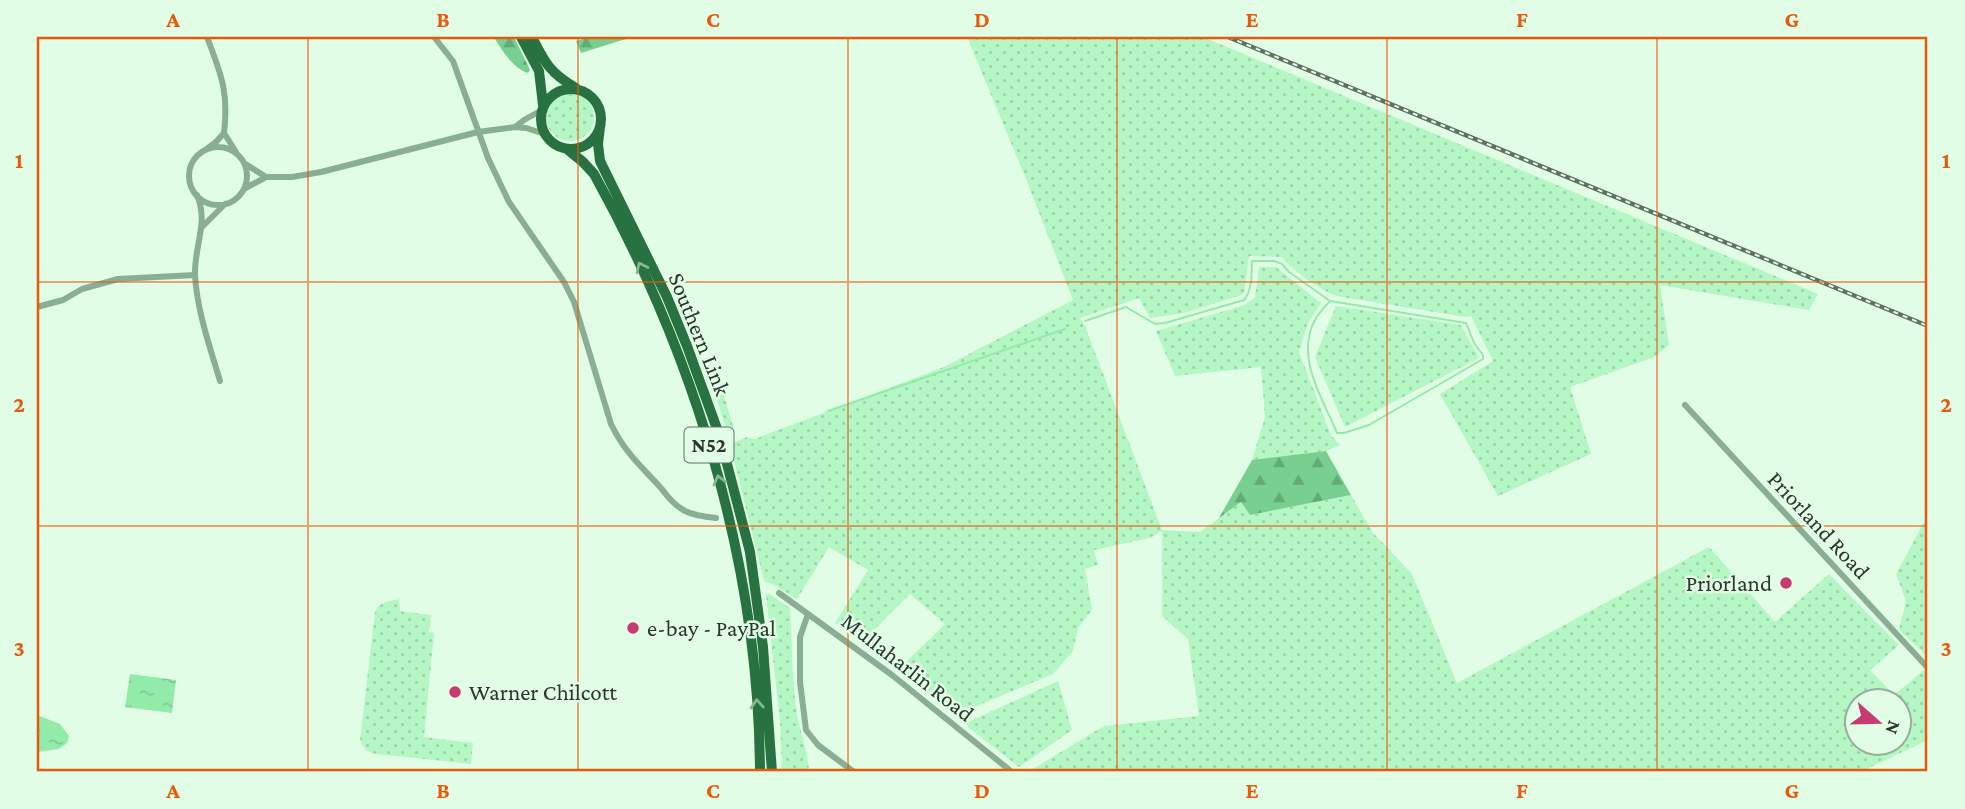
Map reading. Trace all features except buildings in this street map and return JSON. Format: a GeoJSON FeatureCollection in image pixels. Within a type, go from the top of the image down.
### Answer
{"type":"FeatureCollection","features":[{"type":"Feature","properties":{"kind":"main road"},"geometry":{"type":"LineString","coordinates":[[521,37],[539,71],[542,108],[540,119],[545,134]]}},
{"type":"Feature","properties":{"kind":"main road","name":"N52"},"geometry":{"type":"LineString","coordinates":[[532,37],[548,68],[561,80],[590,95],[597,102],[601,112],[600,127]]}},
{"type":"Feature","properties":{"kind":"main road"},"geometry":{"type":"LineString","coordinates":[[542,108],[551,95],[569,88],[576,89]]}},
{"type":"Feature","properties":{"kind":"main road"},"geometry":{"type":"LineString","coordinates":[[567,149],[576,149],[591,141],[600,127]]}},
{"type":"Feature","properties":{"kind":"main road","name":"Southern Link"},"geometry":{"type":"LineString","coordinates":[[600,127],[598,152],[604,172],[643,248],[687,346],[720,437],[739,504],[750,552],[762,634],[772,772]]}},
{"type":"Feature","properties":{"kind":"main road","name":"N52"},"geometry":{"type":"LineString","coordinates":[[545,134],[554,144],[567,149]]}},
{"type":"Feature","properties":{"kind":"main road","name":"Southern Link"},"geometry":{"type":"LineString","coordinates":[[567,149],[594,174],[642,268],[680,359],[709,446],[741,577],[752,647],[760,772]]}},
{"type":"Feature","properties":{"kind":"street"},"geometry":{"type":"LineString","coordinates":[[207,37],[226,93],[224,133],[194,160],[189,176],[202,208],[202,227],[195,254],[195,275],[200,308],[220,381]]}},
{"type":"Feature","properties":{"kind":"street"},"geometry":{"type":"LineString","coordinates":[[434,37],[453,61],[478,132],[509,202],[564,282],[574,302],[611,424],[619,440],[629,455],[671,501],[681,509],[702,517],[716,518]]}},
{"type":"Feature","properties":{"kind":"street"},"geometry":{"type":"LineString","coordinates":[[515,127],[542,108]]}},
{"type":"Feature","properties":{"kind":"street"},"geometry":{"type":"LineString","coordinates":[[202,227],[244,189],[266,177],[292,177],[321,172],[478,132],[515,127],[545,134]]}},
{"type":"Feature","properties":{"kind":"street"},"geometry":{"type":"LineString","coordinates":[[224,133],[244,163],[247,172],[244,189]]}},
{"type":"Feature","properties":{"kind":"street"},"geometry":{"type":"LineString","coordinates":[[204,151],[222,147],[239,155]]}},
{"type":"Feature","properties":{"kind":"street"},"geometry":{"type":"LineString","coordinates":[[244,163],[266,177]]}},
{"type":"Feature","properties":{"kind":"street"},"geometry":{"type":"LineString","coordinates":[[197,195],[210,204],[225,204]]}},
{"type":"Feature","properties":{"kind":"street"},"geometry":{"type":"LineString","coordinates":[[37,307],[63,300],[82,289],[118,279],[195,275]]}},
{"type":"Feature","properties":{"kind":"street","name":"Priorland Road"},"geometry":{"type":"LineString","coordinates":[[1685,405],[1928,668]]}},
{"type":"Feature","properties":{"kind":"street","name":"Mullaharlin Road"},"geometry":{"type":"LineString","coordinates":[[779,593],[892,675],[1012,772]]}},
{"type":"Feature","properties":{"kind":"street"},"geometry":{"type":"LineString","coordinates":[[808,614],[800,637],[800,682],[806,730],[818,745],[851,771]]}},
{"type":"Feature","properties":{"kind":"shaded area"},"geometry":{"type":"Polygon","coordinates":[[[967,37],[1203,37],[1818,294],[1809,310],[1660,285],[1669,345],[1654,357],[1570,387],[1591,454],[1498,496],[1440,394],[1493,361],[1471,316],[1336,296],[1307,279],[1281,257],[1249,256],[1244,294],[1185,313],[1150,318],[1139,298],[1080,318],[1162,530],[1200,532],[1241,502],[1250,515],[1351,495],[1373,533],[1412,574],[1457,683],[1709,547],[1775,622],[1829,574],[1899,645],[1870,670],[1885,686],[1842,686],[1842,756],[1894,756],[1860,772],[1028,772],[1104,726],[1199,716],[1188,639],[1162,616],[1162,531],[1150,538],[1094,550],[1098,565],[1085,569],[1092,610],[1078,628],[1073,651],[1053,674],[955,715],[897,671],[945,624],[910,594],[862,642],[835,623],[868,570],[829,547],[797,599],[764,581],[730,444],[747,437],[755,439],[944,367],[1073,300],[967,37]]]}},
{"type":"Feature","properties":{"kind":"shaded area"},"geometry":{"type":"Polygon","coordinates":[[[570,93],[587,100],[594,117],[587,134],[570,141],[553,134],[546,117],[553,100],[570,93]]]}},
{"type":"Feature","properties":{"kind":"shaded area"},"geometry":{"type":"Polygon","coordinates":[[[1259,267],[1276,267],[1321,303],[1308,323],[1299,352],[1331,435],[1340,445],[1326,451],[1252,460],[1265,417],[1261,367],[1175,376],[1156,331],[1245,305],[1255,297],[1259,267]]]}},
{"type":"Feature","properties":{"kind":"shaded area"},"geometry":{"type":"Polygon","coordinates":[[[1336,306],[1461,325],[1479,358],[1345,427],[1315,357],[1336,306]]]}},
{"type":"Feature","properties":{"kind":"shaded area"},"geometry":{"type":"Polygon","coordinates":[[[713,380],[719,380],[733,426],[727,431],[713,389],[713,380]]]}},
{"type":"Feature","properties":{"kind":"shaded area"},"geometry":{"type":"Polygon","coordinates":[[[1928,515],[1928,657],[1899,630],[1906,601],[1896,574],[1928,515]]]}},
{"type":"Feature","properties":{"kind":"shaded area"},"geometry":{"type":"Polygon","coordinates":[[[768,593],[790,608],[796,708],[809,772],[782,772],[780,721],[766,595],[768,593]]]}},
{"type":"Feature","properties":{"kind":"shaded area"},"geometry":{"type":"Polygon","coordinates":[[[399,599],[400,611],[431,615],[429,632],[434,633],[424,737],[473,743],[471,764],[374,753],[366,750],[361,743],[375,612],[382,604],[399,599]]]}},
{"type":"Feature","properties":{"kind":"shaded area"},"geometry":{"type":"Polygon","coordinates":[[[1924,670],[1928,675],[1928,740],[1912,748],[1912,686],[1905,686],[1924,670]]]}},
{"type":"Feature","properties":{"kind":"shaded area"},"geometry":{"type":"Polygon","coordinates":[[[1058,681],[1072,730],[1019,767],[966,723],[1058,681]]]}},
{"type":"Feature","properties":{"kind":"green space"},"geometry":{"type":"Polygon","coordinates":[[[494,37],[514,37],[530,70],[528,73],[513,63],[494,37]]]}},
{"type":"Feature","properties":{"kind":"green space"},"geometry":{"type":"Polygon","coordinates":[[[589,37],[632,37],[581,53],[576,41],[589,37]]]}},
{"type":"Feature","properties":{"kind":"green space"},"geometry":{"type":"Polygon","coordinates":[[[1326,451],[1351,495],[1250,515],[1241,502],[1219,518],[1252,460],[1326,451]]]}},
{"type":"Feature","properties":{"kind":"water"},"geometry":{"type":"Polygon","coordinates":[[[130,674],[176,680],[172,713],[125,707],[130,674]]]}},
{"type":"Feature","properties":{"kind":"water"},"geometry":{"type":"Polygon","coordinates":[[[37,715],[60,724],[69,736],[67,743],[59,749],[37,752],[37,715]]]}},
{"type":"Feature","properties":{"kind":"waterway"},"geometry":{"type":"LineString","coordinates":[[1085,321],[1126,307],[1155,324],[1165,323],[1244,300],[1250,286],[1252,261],[1274,261],[1282,264],[1330,301],[1466,323],[1483,359],[1369,425],[1337,433],[1318,391],[1309,362],[1308,347],[1316,318],[1330,301]]}},
{"type":"Feature","properties":{"kind":"waterway"},"geometry":{"type":"LineString","coordinates":[[828,411],[1065,329]]}},
{"type":"Feature","properties":{"kind":"railway"},"geometry":{"type":"LineString","coordinates":[[1228,37],[1928,326]]}},
{"type":"Feature","properties":{"kind":"place","name":"Priorland"},"geometry":{"type":"Point","coordinates":[1786,583]}},
{"type":"Feature","properties":{"kind":"place","name":"e-bay - PayPal"},"geometry":{"type":"Point","coordinates":[633,628]}},
{"type":"Feature","properties":{"kind":"place","name":"Warner Chilcott"},"geometry":{"type":"Point","coordinates":[455,692]}}]}
